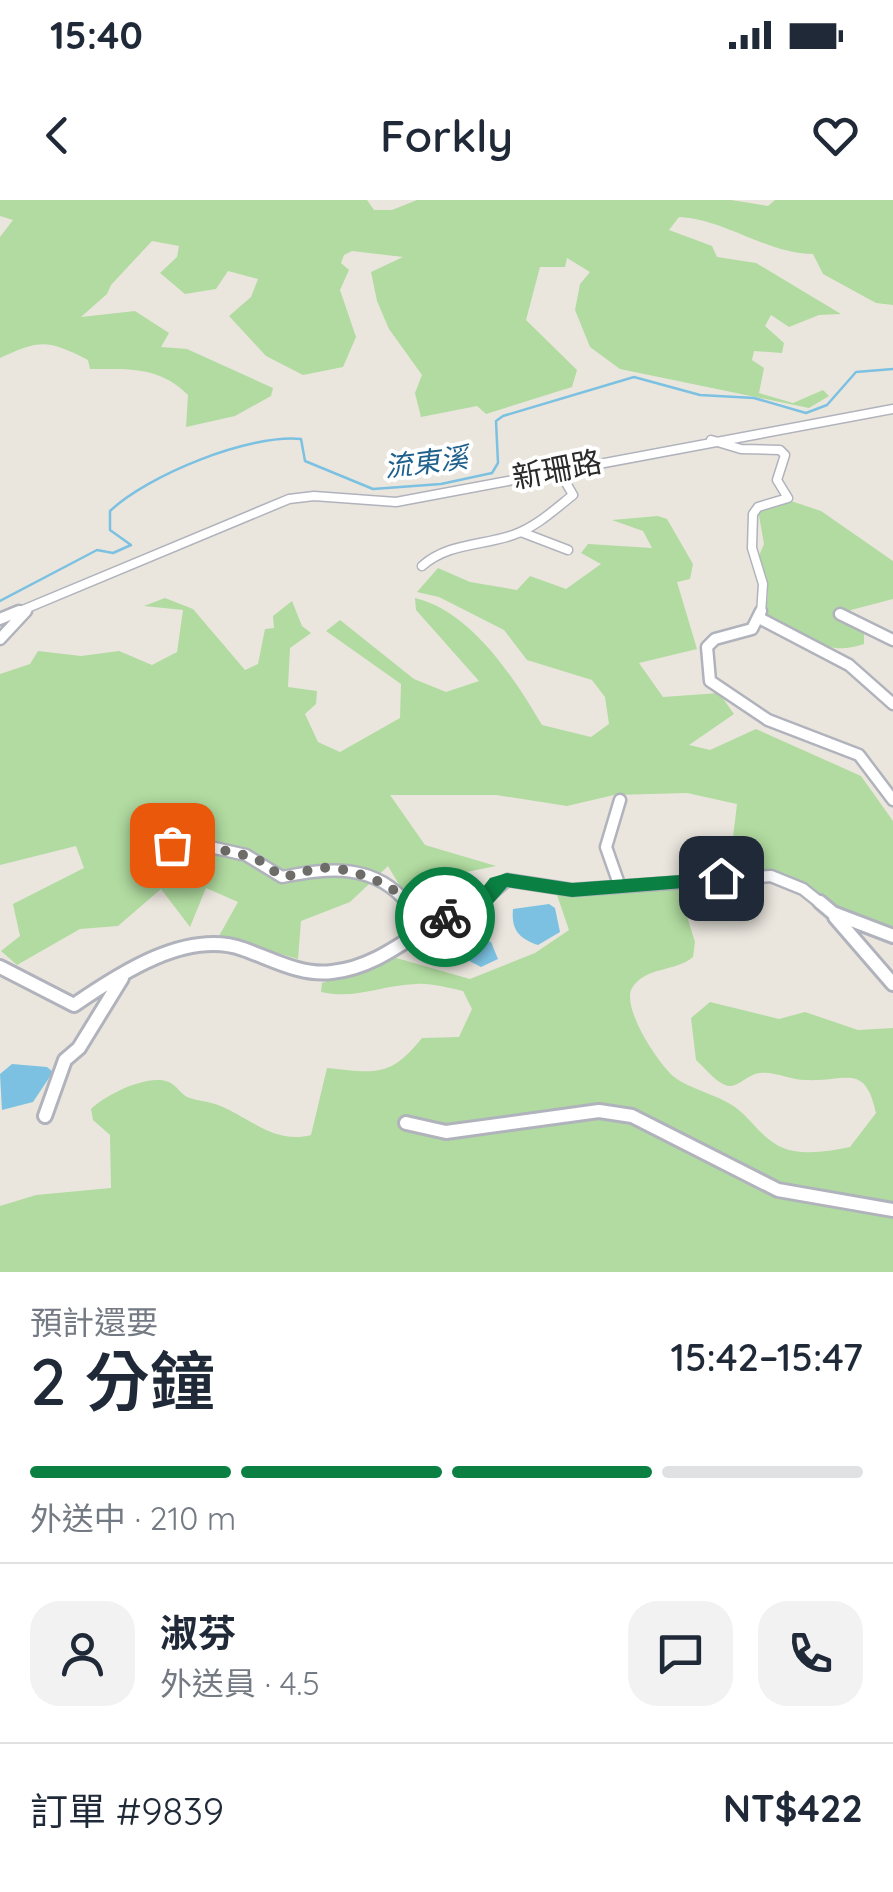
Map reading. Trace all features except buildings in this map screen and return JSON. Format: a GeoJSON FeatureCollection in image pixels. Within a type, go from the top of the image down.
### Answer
{"type":"FeatureCollection","features":[{"type":"Feature","properties":{"kind":"street","name":"新珊路"},"geometry":{"type":"LineString","coordinates":[[1,619],[289,499],[314,496],[396,502],[710,440],[893,409]]}},
{"type":"Feature","properties":{"kind":"street"},"geometry":{"type":"LineString","coordinates":[[710,440],[741,449],[775,448],[785,456],[778,480],[788,498],[758,507],[753,514],[752,548],[762,572],[761,619],[752,629],[714,640],[707,647],[710,681],[768,720],[859,755],[893,800]]}},
{"type":"Feature","properties":{"kind":"street"},"geometry":{"type":"LineString","coordinates":[[422,566],[444,551],[521,532],[553,515],[572,495],[568,478],[558,469]]}},
{"type":"Feature","properties":{"kind":"street"},"geometry":{"type":"LineString","coordinates":[[521,532],[568,550]]}},
{"type":"Feature","properties":{"kind":"street"},"geometry":{"type":"LineString","coordinates":[[0,639],[29,608]]}},
{"type":"Feature","properties":{"kind":"street"},"geometry":{"type":"LineString","coordinates":[[840,614],[893,640]]}},
{"type":"Feature","properties":{"kind":"street"},"geometry":{"type":"LineString","coordinates":[[761,619],[813,650],[850,665],[893,704]]}},
{"type":"Feature","properties":{"kind":"street"},"geometry":{"type":"LineString","coordinates":[[620,800],[618,816],[606,839],[604,858],[620,884]]}},
{"type":"Feature","properties":{"kind":"street"},"geometry":{"type":"LineString","coordinates":[[203,827],[196,846],[256,858],[282,877],[324,867],[351,872],[392,890],[404,899],[410,913],[430,927]]}},
{"type":"Feature","properties":{"kind":"street"},"geometry":{"type":"LineString","coordinates":[[0,967],[30,983],[46,998],[74,1005],[122,978],[205,942],[226,944],[322,974],[341,972],[388,954],[465,906],[480,905],[496,882],[507,880],[572,890],[770,876],[803,890],[833,914],[893,984]]}},
{"type":"Feature","properties":{"kind":"street"},"geometry":{"type":"LineString","coordinates":[[833,914],[893,936]]}},
{"type":"Feature","properties":{"kind":"street"},"geometry":{"type":"LineString","coordinates":[[45,1116],[64,1060],[80,1048],[122,978]]}},
{"type":"Feature","properties":{"kind":"street"},"geometry":{"type":"LineString","coordinates":[[406,1123],[446,1132],[599,1111],[632,1116],[778,1190],[893,1210]]}},
{"type":"Feature","properties":{"kind":"green space"},"geometry":{"type":"Polygon","coordinates":[[[0,200],[367,200],[374,210],[392,210],[417,200],[731,200],[768,206],[775,200],[893,200],[893,305],[876,303],[823,274],[813,254],[779,249],[713,224],[679,217],[669,230],[712,246],[717,257],[756,263],[841,314],[819,315],[789,327],[771,315],[765,326],[784,343],[782,353],[754,351],[752,360],[764,368],[759,393],[793,403],[823,390],[829,396],[809,408],[620,369],[590,347],[575,310],[580,284],[590,272],[567,258],[565,267],[540,267],[526,320],[577,370],[572,387],[486,414],[477,406],[421,417],[415,393],[422,375],[389,329],[377,301],[371,272],[403,257],[352,251],[344,255],[341,263],[349,270],[340,290],[356,337],[343,367],[303,375],[266,356],[229,316],[251,297],[258,279],[228,271],[216,289],[185,294],[160,273],[177,257],[179,246],[152,241],[107,294],[81,317],[135,311],[169,333],[161,347],[187,349],[273,388],[271,396],[235,416],[186,427],[188,395],[155,374],[90,369],[88,360],[44,344],[0,358],[0,237],[13,220],[0,216],[0,200]]]}},
{"type":"Feature","properties":{"kind":"green space"},"geometry":{"type":"Polygon","coordinates":[[[791,501],[821,511],[893,561],[893,599],[851,610],[843,620],[864,633],[864,644],[832,648],[787,638],[762,617],[768,587],[758,558],[764,544],[758,510],[791,501]]]}},
{"type":"Feature","properties":{"kind":"green space"},"geometry":{"type":"Polygon","coordinates":[[[658,516],[667,519],[693,564],[690,579],[677,582],[697,649],[639,663],[663,697],[719,693],[734,714],[689,745],[710,750],[756,729],[861,776],[893,821],[893,934],[825,900],[784,873],[720,873],[732,846],[737,804],[687,793],[614,795],[567,806],[496,795],[390,795],[425,845],[496,866],[457,874],[435,885],[443,914],[420,920],[388,866],[350,902],[301,921],[298,959],[219,936],[238,902],[206,888],[190,927],[161,889],[118,926],[80,929],[17,965],[1,951],[20,936],[13,904],[84,868],[76,846],[0,865],[0,674],[30,664],[38,651],[81,656],[119,651],[152,665],[177,652],[183,610],[144,606],[165,598],[193,609],[245,670],[258,664],[265,629],[274,628],[273,616],[292,601],[302,626],[311,633],[290,648],[288,687],[317,691],[316,704],[305,714],[318,742],[340,752],[400,718],[401,684],[326,631],[340,620],[414,679],[446,692],[479,681],[416,610],[415,598],[435,605],[473,632],[505,668],[542,725],[591,737],[609,724],[605,697],[592,680],[527,660],[504,630],[439,597],[417,592],[438,568],[470,582],[517,590],[530,576],[566,589],[601,564],[581,553],[588,544],[652,548],[643,531],[612,520],[658,516]]]}},
{"type":"Feature","properties":{"kind":"green space"},"geometry":{"type":"Polygon","coordinates":[[[678,888],[695,942],[693,957],[645,976],[632,988],[632,1008],[643,1034],[673,1076],[735,1107],[780,1147],[812,1152],[850,1147],[876,1113],[866,1087],[852,1078],[806,1080],[765,1073],[725,1085],[696,1060],[691,1018],[710,1002],[779,1019],[805,1012],[858,1030],[893,1028],[893,1272],[0,1272],[0,1206],[36,1195],[111,1188],[110,1135],[93,1120],[91,1109],[106,1098],[139,1083],[160,1080],[172,1083],[187,1097],[218,1105],[274,1133],[311,1135],[327,1068],[370,1071],[391,1066],[422,1038],[459,1037],[472,1009],[463,991],[440,986],[416,984],[333,994],[321,992],[322,983],[393,957],[470,979],[535,953],[569,930],[557,895],[678,888]]]}},
{"type":"Feature","properties":{"kind":"water"},"geometry":{"type":"Polygon","coordinates":[[[549,904],[555,908],[560,932],[538,945],[518,932],[513,909],[549,904]]]}},
{"type":"Feature","properties":{"kind":"water"},"geometry":{"type":"Polygon","coordinates":[[[470,936],[491,942],[498,959],[481,967],[448,950],[452,939],[470,936]]]}},
{"type":"Feature","properties":{"kind":"water"},"geometry":{"type":"Polygon","coordinates":[[[12,1064],[47,1067],[53,1072],[33,1102],[2,1110],[0,1074],[12,1064]]]}},
{"type":"Feature","properties":{"kind":"waterway","name":"流東溪"},"geometry":{"type":"LineString","coordinates":[[0,601],[97,550],[113,553],[131,545],[110,530],[110,511],[173,471],[228,450],[279,439],[301,439],[305,461],[373,489],[441,484],[492,473],[498,463],[496,421],[503,416],[634,377],[700,395],[754,398],[806,413],[827,405],[856,372],[893,369]]}},
{"type":"Feature","properties":{"kind":"way so far"},"geometry":{"type":"LineString","coordinates":[[172,845],[206,846],[256,858],[282,877],[324,867],[351,872],[392,890],[404,899],[410,913],[430,927],[445,917]]}},
{"type":"Feature","properties":{"kind":"route"},"geometry":{"type":"LineString","coordinates":[[445,917],[465,906],[480,905],[496,882],[507,880],[572,890],[721,878]]}}]}
